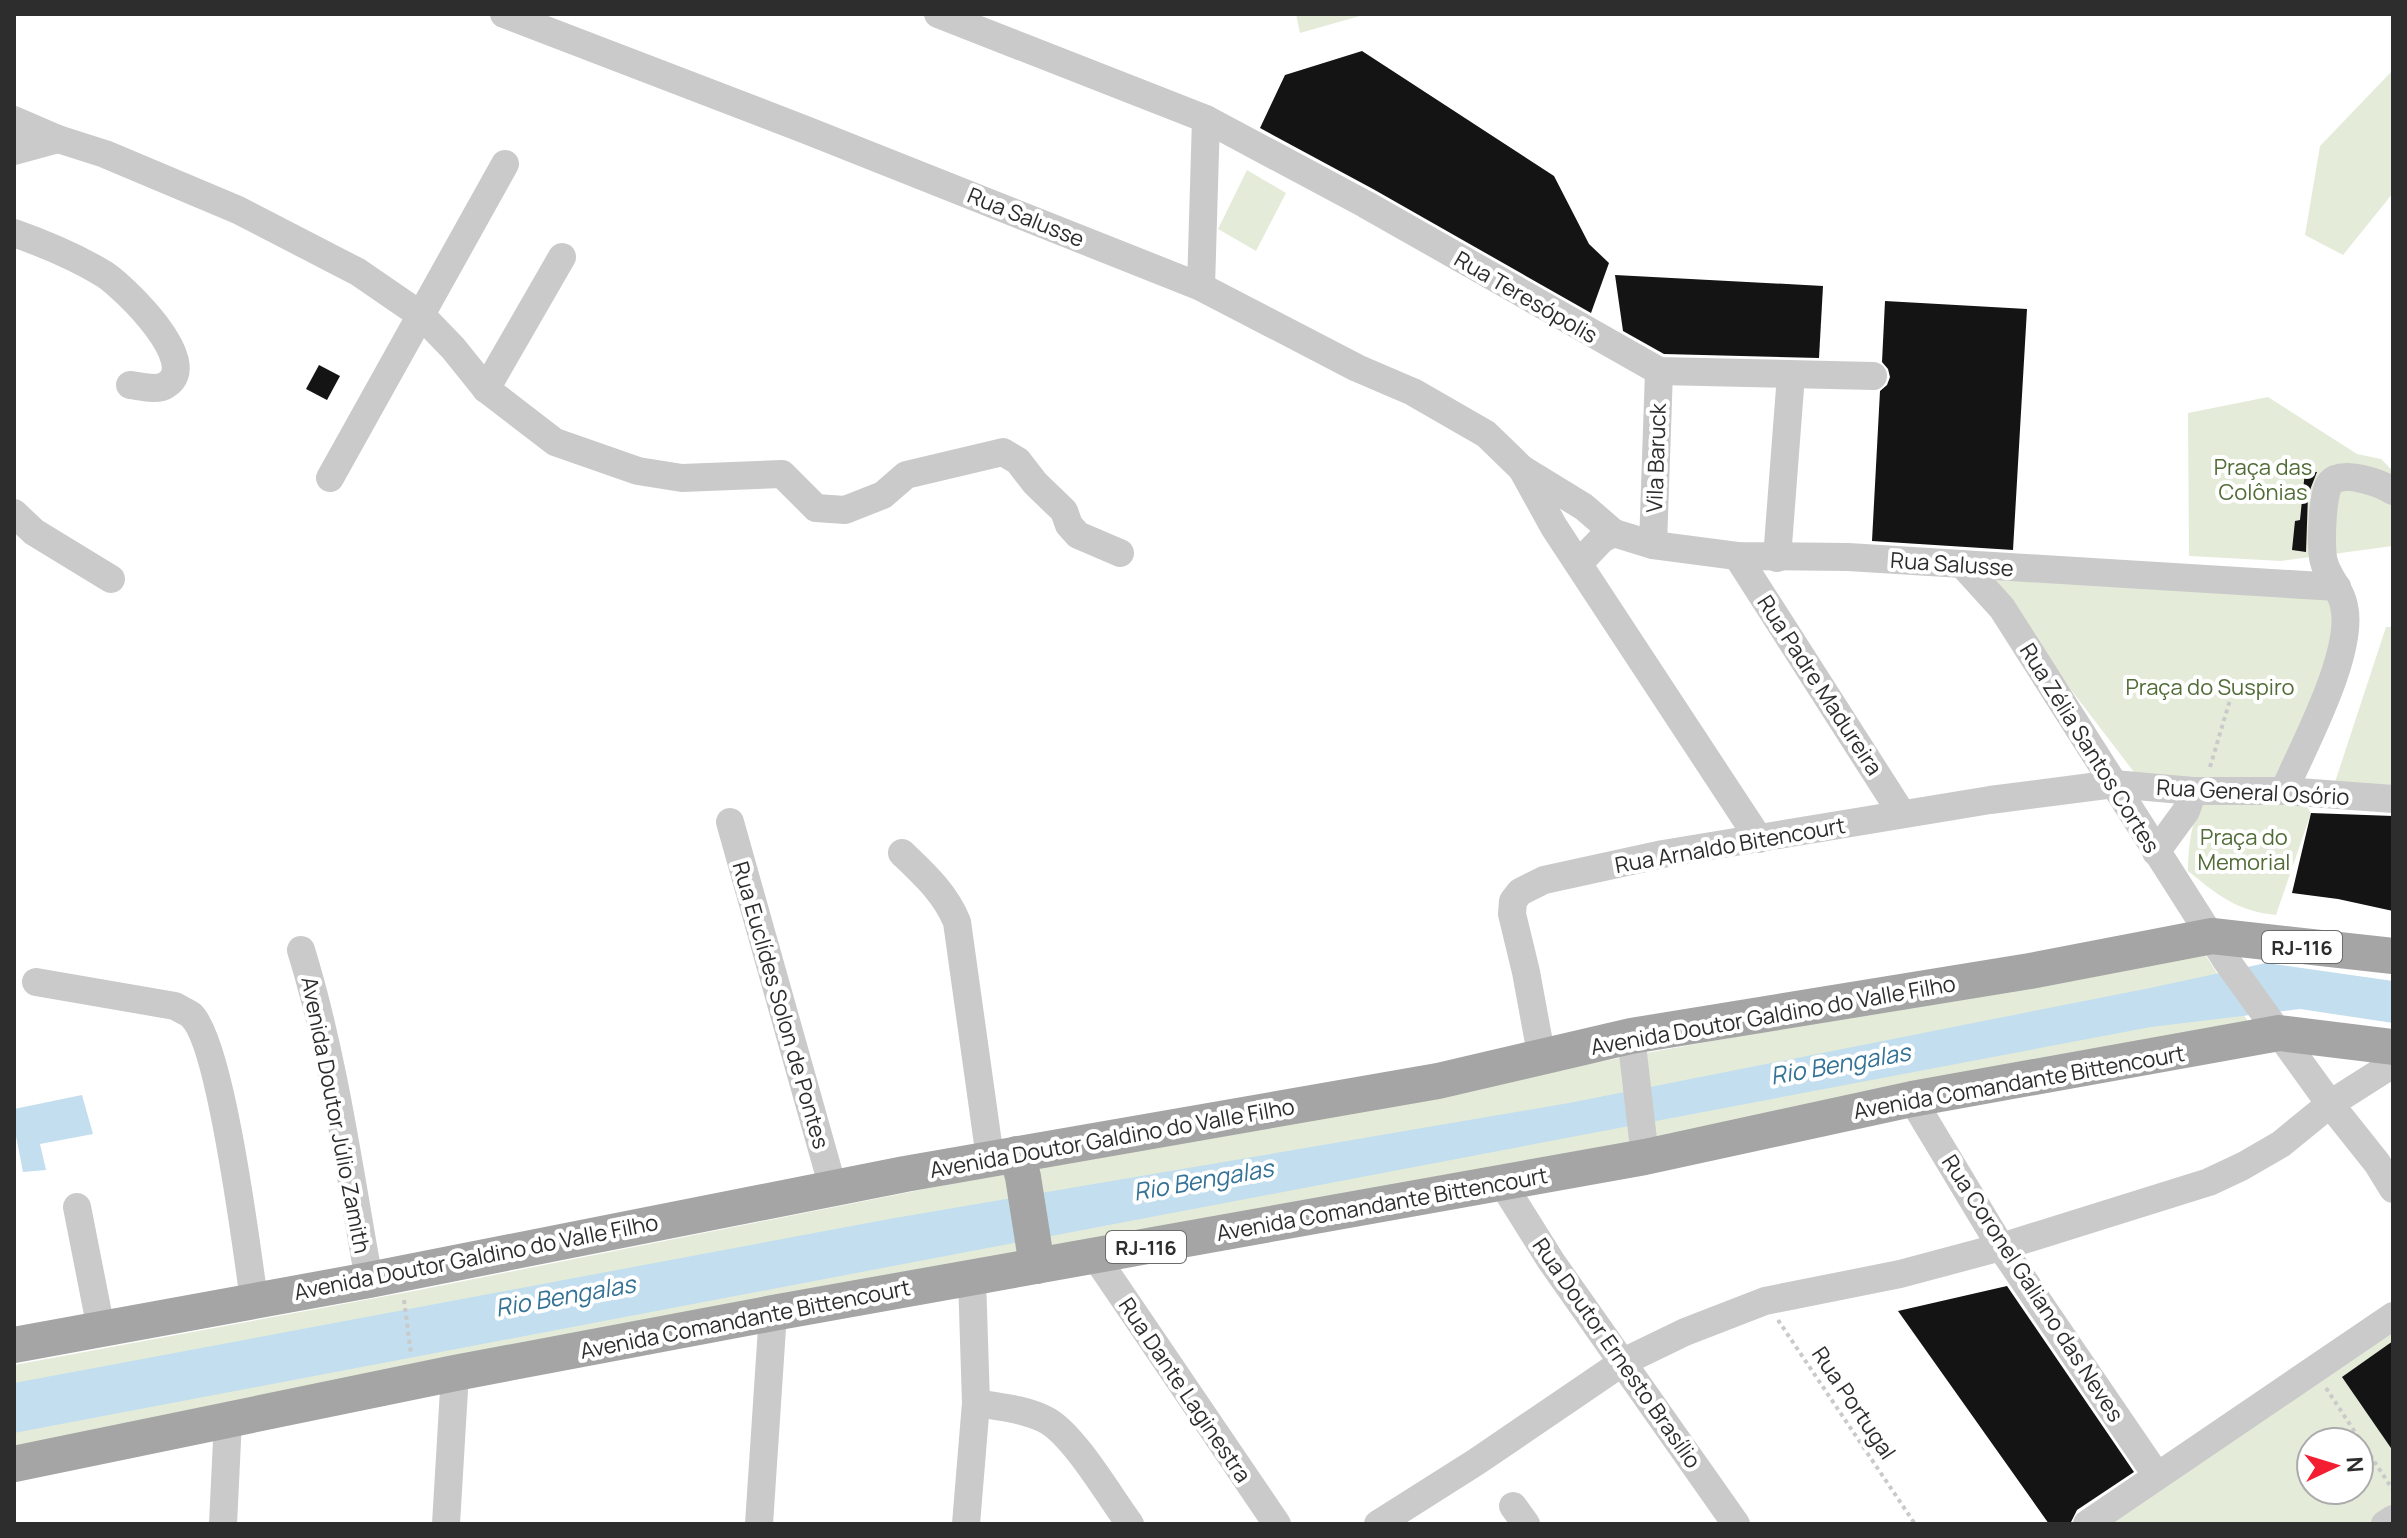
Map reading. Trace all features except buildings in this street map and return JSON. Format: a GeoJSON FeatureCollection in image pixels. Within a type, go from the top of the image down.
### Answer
{"type":"FeatureCollection","features":[{"type":"Feature","properties":{"kind":"main road","name":"Avenida Doutor Galdino do Valle Filho"},"geometry":{"type":"LineString","coordinates":[[14,1345],[385,1277],[833,1188],[1010,1163],[1542,1059],[1631,1036],[2030,971],[2219,948]]}},
{"type":"Feature","properties":{"kind":"main road","name":"RJ-116"},"geometry":{"type":"LineString","coordinates":[[2219,948],[2393,956]]}},
{"type":"Feature","properties":{"kind":"main road","name":"RJ-116"},"geometry":{"type":"LineString","coordinates":[[2273,1026],[2393,1047]]}},
{"type":"Feature","properties":{"kind":"main road","name":"Avenida Comandante Bittencourt"},"geometry":{"type":"LineString","coordinates":[[14,1464],[455,1373],[972,1278],[1035,1257],[1095,1256],[1645,1157],[2273,1026]]}},
{"type":"Feature","properties":{"kind":"main road"},"geometry":{"type":"LineString","coordinates":[[1010,1163],[1035,1257]]}},
{"type":"Feature","properties":{"kind":"street","name":"Rua Salusse"},"geometry":{"type":"LineString","coordinates":[[504,14],[1201,287],[1446,410],[1486,434],[1522,469]]}},
{"type":"Feature","properties":{"kind":"street","name":"Rua Teresópolis"},"geometry":{"type":"LineString","coordinates":[[938,14],[1206,119],[1365,204],[1659,371],[1873,376]]}},
{"type":"Feature","properties":{"kind":"street"},"geometry":{"type":"LineString","coordinates":[[1201,287],[1206,119]]}},
{"type":"Feature","properties":{"kind":"street"},"geometry":{"type":"LineString","coordinates":[[14,120],[238,210],[358,272],[422,316],[486,389],[555,442],[638,471],[682,478],[782,474],[816,508],[845,510],[883,495],[906,475],[1003,452],[1018,461],[1064,511],[1069,525],[1078,535],[1120,553]]}},
{"type":"Feature","properties":{"kind":"street"},"geometry":{"type":"LineString","coordinates":[[14,151],[58,139]]}},
{"type":"Feature","properties":{"kind":"street"},"geometry":{"type":"LineString","coordinates":[[330,478],[505,164]]}},
{"type":"Feature","properties":{"kind":"street"},"geometry":{"type":"LineString","coordinates":[[14,233],[44,244],[106,275],[161,331],[176,358],[175,375],[166,385],[130,385]]}},
{"type":"Feature","properties":{"kind":"street"},"geometry":{"type":"LineString","coordinates":[[486,389],[562,257]]}},
{"type":"Feature","properties":{"kind":"street","name":"Vila Baruck"},"geometry":{"type":"LineString","coordinates":[[1653,545],[1659,371]]}},
{"type":"Feature","properties":{"kind":"street"},"geometry":{"type":"LineString","coordinates":[[1777,558],[1791,375]]}},
{"type":"Feature","properties":{"kind":"street"},"geometry":{"type":"LineString","coordinates":[[1522,469],[1584,507],[1614,533],[1602,539],[1579,563]]}},
{"type":"Feature","properties":{"kind":"street"},"geometry":{"type":"LineString","coordinates":[[1522,469],[1554,527],[1759,839]]}},
{"type":"Feature","properties":{"kind":"street"},"geometry":{"type":"LineString","coordinates":[[2284,791],[2333,676],[2344,640],[2345,608],[2322,557],[2324,504],[2328,485],[2334,479],[2361,479],[2393,491]]}},
{"type":"Feature","properties":{"kind":"street"},"geometry":{"type":"LineString","coordinates":[[14,513],[34,532],[111,579]]}},
{"type":"Feature","properties":{"kind":"street","name":"Rua Salusse"},"geometry":{"type":"LineString","coordinates":[[1614,533],[1653,545],[1737,556],[1848,557],[2337,587]]}},
{"type":"Feature","properties":{"kind":"street","name":"Rua Padre Madureira"},"geometry":{"type":"LineString","coordinates":[[1737,556],[1902,814]]}},
{"type":"Feature","properties":{"kind":"street","name":"Rua Zélia Santos Cortes"},"geometry":{"type":"LineString","coordinates":[[1962,564],[2002,608],[2219,948],[2393,1189]]}},
{"type":"Feature","properties":{"kind":"street","name":"Rua Arnaldo Bitencourt"},"geometry":{"type":"LineString","coordinates":[[1542,1059],[1512,914],[1513,901],[1520,892],[1544,880],[1663,854],[1902,814],[2114,784]]}},
{"type":"Feature","properties":{"kind":"street","name":"Rua General Osório"},"geometry":{"type":"LineString","coordinates":[[2114,784],[2198,791],[2284,791],[2393,799]]}},
{"type":"Feature","properties":{"kind":"street"},"geometry":{"type":"LineString","coordinates":[[2156,852],[2198,791]]}},
{"type":"Feature","properties":{"kind":"street","name":"Rua Euclídes Solon de Pontes"},"geometry":{"type":"LineString","coordinates":[[730,822],[833,1188]]}},
{"type":"Feature","properties":{"kind":"street"},"geometry":{"type":"LineString","coordinates":[[902,853],[934,883],[957,922],[1010,1163]]}},
{"type":"Feature","properties":{"kind":"street","name":"Avenida Doutor Júlio Zamith"},"geometry":{"type":"LineString","coordinates":[[301,950],[317,1005],[337,1101],[385,1277]]}},
{"type":"Feature","properties":{"kind":"street"},"geometry":{"type":"LineString","coordinates":[[36,982],[175,1006],[192,1016],[203,1035],[218,1084],[254,1300]]}},
{"type":"Feature","properties":{"kind":"street"},"geometry":{"type":"LineString","coordinates":[[1631,1036],[1645,1157]]}},
{"type":"Feature","properties":{"kind":"street"},"geometry":{"type":"LineString","coordinates":[[1378,1524],[1623,1362],[1685,1332],[1765,1301],[1900,1274],[2001,1247],[2209,1182],[2281,1144],[2330,1104],[2393,1064]]}},
{"type":"Feature","properties":{"kind":"street","name":"Rua Coronel Galiano das Neves"},"geometry":{"type":"LineString","coordinates":[[1912,1099],[2001,1247],[2157,1476]]}},
{"type":"Feature","properties":{"kind":"street","name":"Rua Doutor Ernesto Brasílio"},"geometry":{"type":"LineString","coordinates":[[1501,1181],[1551,1261],[1736,1524]]}},
{"type":"Feature","properties":{"kind":"street"},"geometry":{"type":"LineString","coordinates":[[77,1207],[101,1329]]}},
{"type":"Feature","properties":{"kind":"street","name":"Rua Dante Laginestra"},"geometry":{"type":"LineString","coordinates":[[1095,1256],[1277,1524]]}},
{"type":"Feature","properties":{"kind":"street"},"geometry":{"type":"LineString","coordinates":[[966,1524],[976,1403],[972,1278]]}},
{"type":"Feature","properties":{"kind":"street"},"geometry":{"type":"LineString","coordinates":[[759,1524],[773,1313]]}},
{"type":"Feature","properties":{"kind":"street"},"geometry":{"type":"LineString","coordinates":[[2087,1524],[2393,1316]]}},
{"type":"Feature","properties":{"kind":"street"},"geometry":{"type":"LineString","coordinates":[[446,1524],[455,1373]]}},
{"type":"Feature","properties":{"kind":"street"},"geometry":{"type":"LineString","coordinates":[[976,1403],[1019,1410],[1055,1426],[1078,1452],[1130,1524]]}},
{"type":"Feature","properties":{"kind":"street"},"geometry":{"type":"LineString","coordinates":[[223,1524],[228,1420]]}},
{"type":"Feature","properties":{"kind":"street"},"geometry":{"type":"LineString","coordinates":[[2385,1524],[2393,1519]]}},
{"type":"Feature","properties":{"kind":"path"},"geometry":{"type":"LineString","coordinates":[[2198,791],[2230,700]]}},
{"type":"Feature","properties":{"kind":"path"},"geometry":{"type":"LineString","coordinates":[[385,1277],[415,1382]]}},
{"type":"Feature","properties":{"kind":"path","name":"Rua Portugal"},"geometry":{"type":"LineString","coordinates":[[1765,1301],[1915,1524]]}},
{"type":"Feature","properties":{"kind":"path"},"geometry":{"type":"LineString","coordinates":[[2315,1371],[2393,1490]]}},
{"type":"Feature","properties":{"kind":"green space"},"geometry":{"type":"Polygon","coordinates":[[[1296,14],[1367,14],[1300,33],[1296,14]]]}},
{"type":"Feature","properties":{"kind":"green space"},"geometry":{"type":"Polygon","coordinates":[[[2393,70],[2393,193],[2343,255],[2305,235],[2320,146],[2393,70]]]}},
{"type":"Feature","properties":{"kind":"green space"},"geometry":{"type":"Polygon","coordinates":[[[1247,170],[1286,193],[1256,251],[1218,229],[1247,170]]]}},
{"type":"Feature","properties":{"kind":"green space","name":"Praça das Colônias"},"geometry":{"type":"Polygon","coordinates":[[[2268,397],[2357,454],[2381,459],[2393,471],[2393,546],[2281,561],[2189,556],[2188,413],[2268,397]]]}},
{"type":"Feature","properties":{"kind":"green space","name":"Praça do Suspiro"},"geometry":{"type":"Polygon","coordinates":[[[1981,572],[2334,591],[2339,621],[2281,789],[2140,780],[1981,572]]]}},
{"type":"Feature","properties":{"kind":"green space"},"geometry":{"type":"Polygon","coordinates":[[[2386,627],[2393,627],[2393,786],[2335,782],[2386,627]]]}},
{"type":"Feature","properties":{"kind":"green space","name":"Praça do Memorial"},"geometry":{"type":"Polygon","coordinates":[[[2203,796],[2304,802],[2311,813],[2276,915],[2238,906],[2188,871],[2191,833],[2203,796]]]}},
{"type":"Feature","properties":{"kind":"green space"},"geometry":{"type":"Polygon","coordinates":[[[2204,953],[2251,1026],[14,1446],[14,1365],[419,1290],[1045,1165],[2204,953]]]}},
{"type":"Feature","properties":{"kind":"green space"},"geometry":{"type":"Polygon","coordinates":[[[2393,1316],[2393,1519],[2385,1524],[2087,1524],[2393,1316]]]}},
{"type":"Feature","properties":{"kind":"water","name":"Rio Bengalas"},"geometry":{"type":"Polygon","coordinates":[[[2266,963],[2393,981],[2393,1023],[2300,1009],[2151,1027],[14,1433],[14,1383],[889,1219],[1569,1103],[2266,963]]]}},
{"type":"Feature","properties":{"kind":"water"},"geometry":{"type":"Polygon","coordinates":[[[82,1095],[93,1134],[40,1144],[46,1170],[23,1172],[14,1126],[14,1109],[82,1095]]]}}]}
